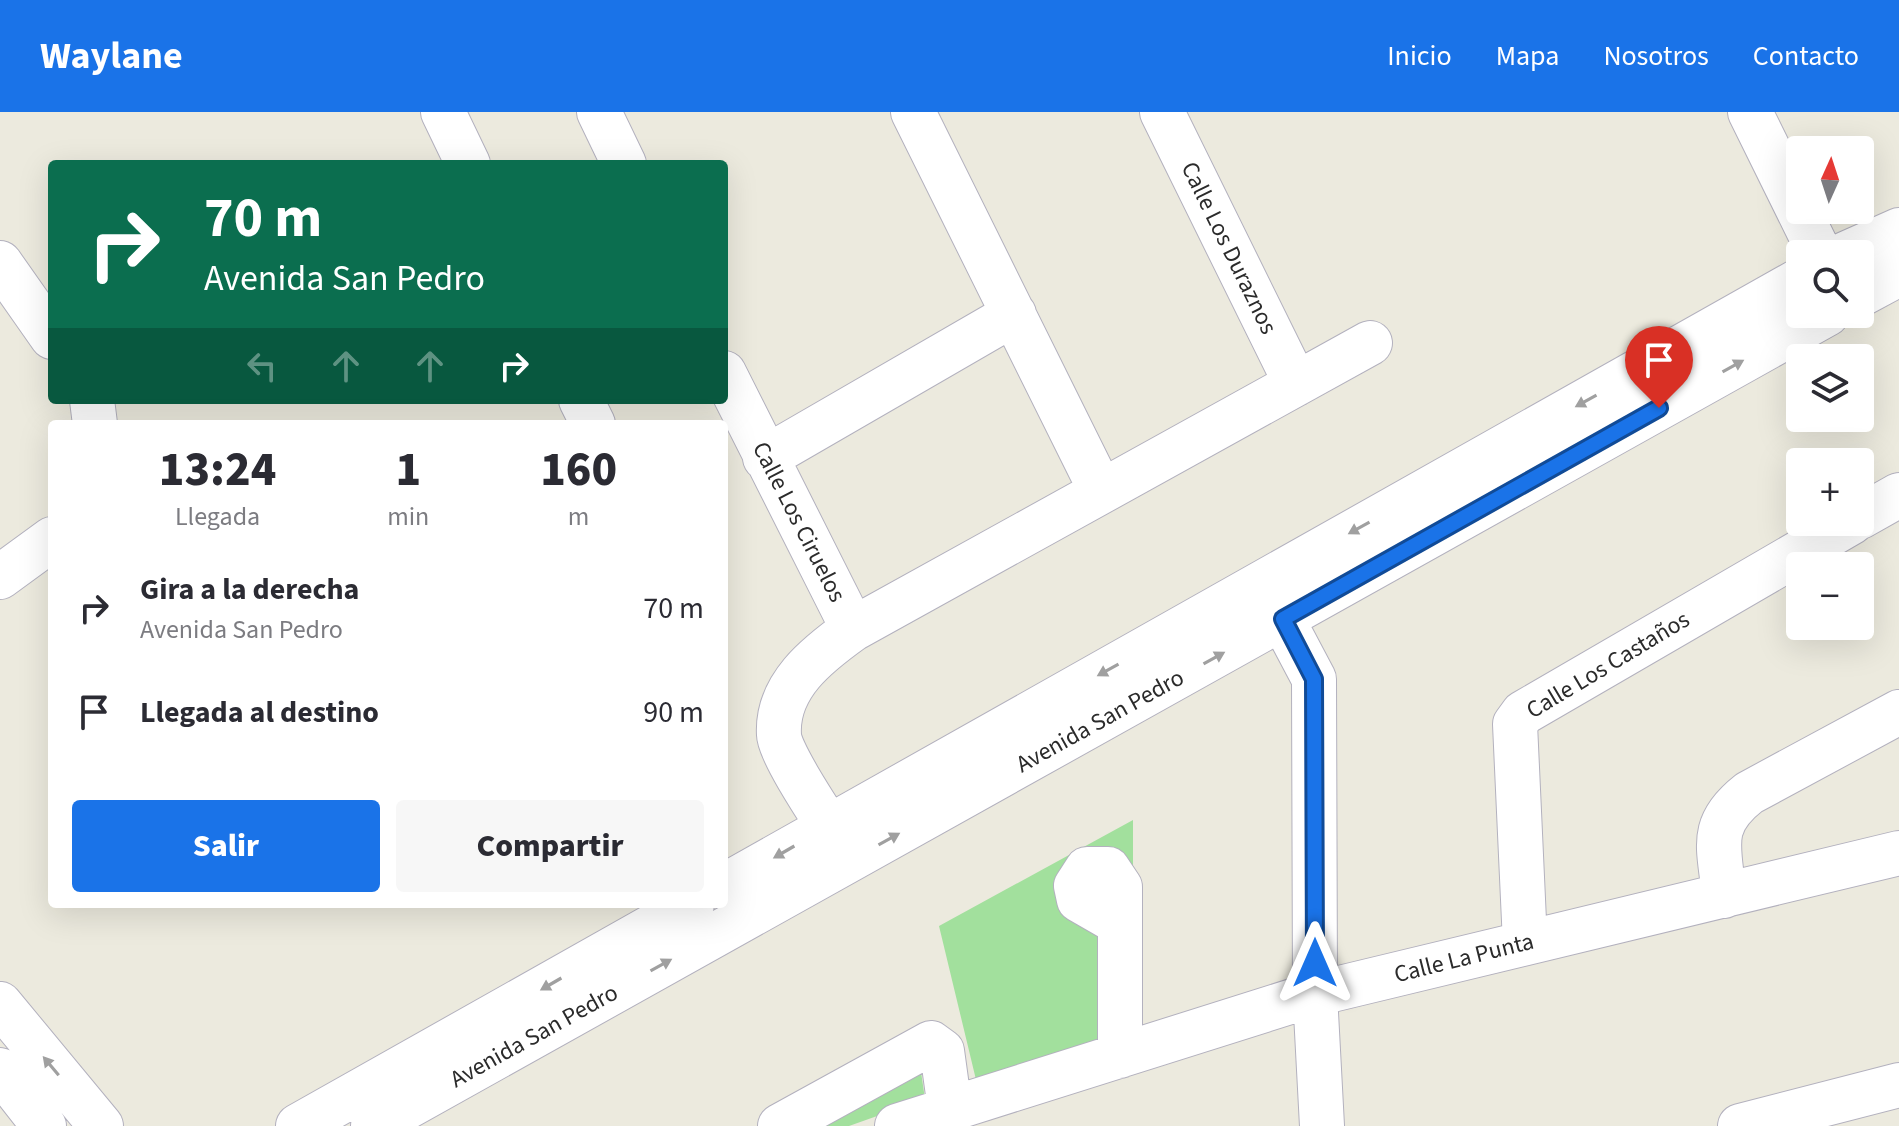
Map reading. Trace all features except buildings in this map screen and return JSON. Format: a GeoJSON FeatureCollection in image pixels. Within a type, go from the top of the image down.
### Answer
{"type":"FeatureCollection","features":[{"type":"Feature","properties":{"kind":"street"},"geometry":{"type":"LineString","coordinates":[[443,112],[466,160]]}},
{"type":"Feature","properties":{"kind":"street"},"geometry":{"type":"LineString","coordinates":[[599,112],[622,160]]}},
{"type":"Feature","properties":{"kind":"street"},"geometry":{"type":"LineString","coordinates":[[913,112],[1101,491]]}},
{"type":"Feature","properties":{"kind":"street","name":"Calle Los Duraznos"},"geometry":{"type":"LineString","coordinates":[[1162,112],[1296,384]]}},
{"type":"Feature","properties":{"kind":"street"},"geometry":{"type":"LineString","coordinates":[[1750,112],[1813,240]]}},
{"type":"Feature","properties":{"kind":"street"},"geometry":{"type":"LineString","coordinates":[[0,263],[48,331]]}},
{"type":"Feature","properties":{"kind":"street","name":"Avenida San Pedro"},"geometry":{"type":"LineString","coordinates":[[375,1126],[1273,601],[1786,289]]}},
{"type":"Feature","properties":{"kind":"street"},"geometry":{"type":"LineString","coordinates":[[765,458],[1014,314]]}},
{"type":"Feature","properties":{"kind":"street","name":"Avenida San Pedro"},"geometry":{"type":"LineString","coordinates":[[728,884],[829,827],[1800,328]]}},
{"type":"Feature","properties":{"kind":"street"},"geometry":{"type":"LineString","coordinates":[[829,827],[778,738],[782,709],[792,686],[814,656],[853,629],[1370,343]]}},
{"type":"Feature","properties":{"kind":"street","name":"Calle Los Ciruelos"},"geometry":{"type":"LineString","coordinates":[[728,381],[853,629]]}},
{"type":"Feature","properties":{"kind":"street"},"geometry":{"type":"LineString","coordinates":[[1874,509],[1899,495]]}},
{"type":"Feature","properties":{"kind":"street","name":"Calle Los Castaños"},"geometry":{"type":"LineString","coordinates":[[1525,943],[1515,724],[1523,713],[1828,536]]}},
{"type":"Feature","properties":{"kind":"street"},"geometry":{"type":"LineString","coordinates":[[0,577],[48,542]]}},
{"type":"Feature","properties":{"kind":"street"},"geometry":{"type":"LineString","coordinates":[[1273,601],[1314,679],[1315,994],[1322,1126]]}},
{"type":"Feature","properties":{"kind":"street"},"geometry":{"type":"LineString","coordinates":[[1724,896],[1718,830],[1729,808],[1749,793],[1899,712]]}},
{"type":"Feature","properties":{"kind":"street","name":"Calle La Punta"},"geometry":{"type":"LineString","coordinates":[[897,1126],[1315,994],[1899,853]]}},
{"type":"Feature","properties":{"kind":"street","name":"Avenida San Pedro"},"geometry":{"type":"LineString","coordinates":[[316,1116],[685,908]]}},
{"type":"Feature","properties":{"kind":"street"},"geometry":{"type":"LineString","coordinates":[[1119,923],[1120,1056]]}},
{"type":"Feature","properties":{"kind":"street"},"geometry":{"type":"LineString","coordinates":[[0,1004],[101,1126]]}},
{"type":"Feature","properties":{"kind":"street"},"geometry":{"type":"LineString","coordinates":[[780,1126],[931,1043],[942,1051],[950,1109]]}},
{"type":"Feature","properties":{"kind":"street"},"geometry":{"type":"LineString","coordinates":[[0,1070],[38,1122]]}},
{"type":"Feature","properties":{"kind":"street"},"geometry":{"type":"LineString","coordinates":[[1756,1124],[1899,1085]]}},
{"type":"Feature","properties":{"kind":"street"},"geometry":{"type":"LineString","coordinates":[[316,1116],[375,1126]]}},
{"type":"Feature","properties":{"kind":"green space"},"geometry":{"type":"Polygon","coordinates":[[[1133,820],[1133,1034],[978,1088],[939,926],[1133,820]]]}},
{"type":"Feature","properties":{"kind":"green space"},"geometry":{"type":"Polygon","coordinates":[[[921,1072],[925,1099],[849,1126],[821,1126],[921,1072]]]}},
{"type":"Feature","properties":{"kind":"route"},"geometry":{"type":"LineString","coordinates":[[1315,963],[1314,679],[1283,619],[1659,408]]}}]}
